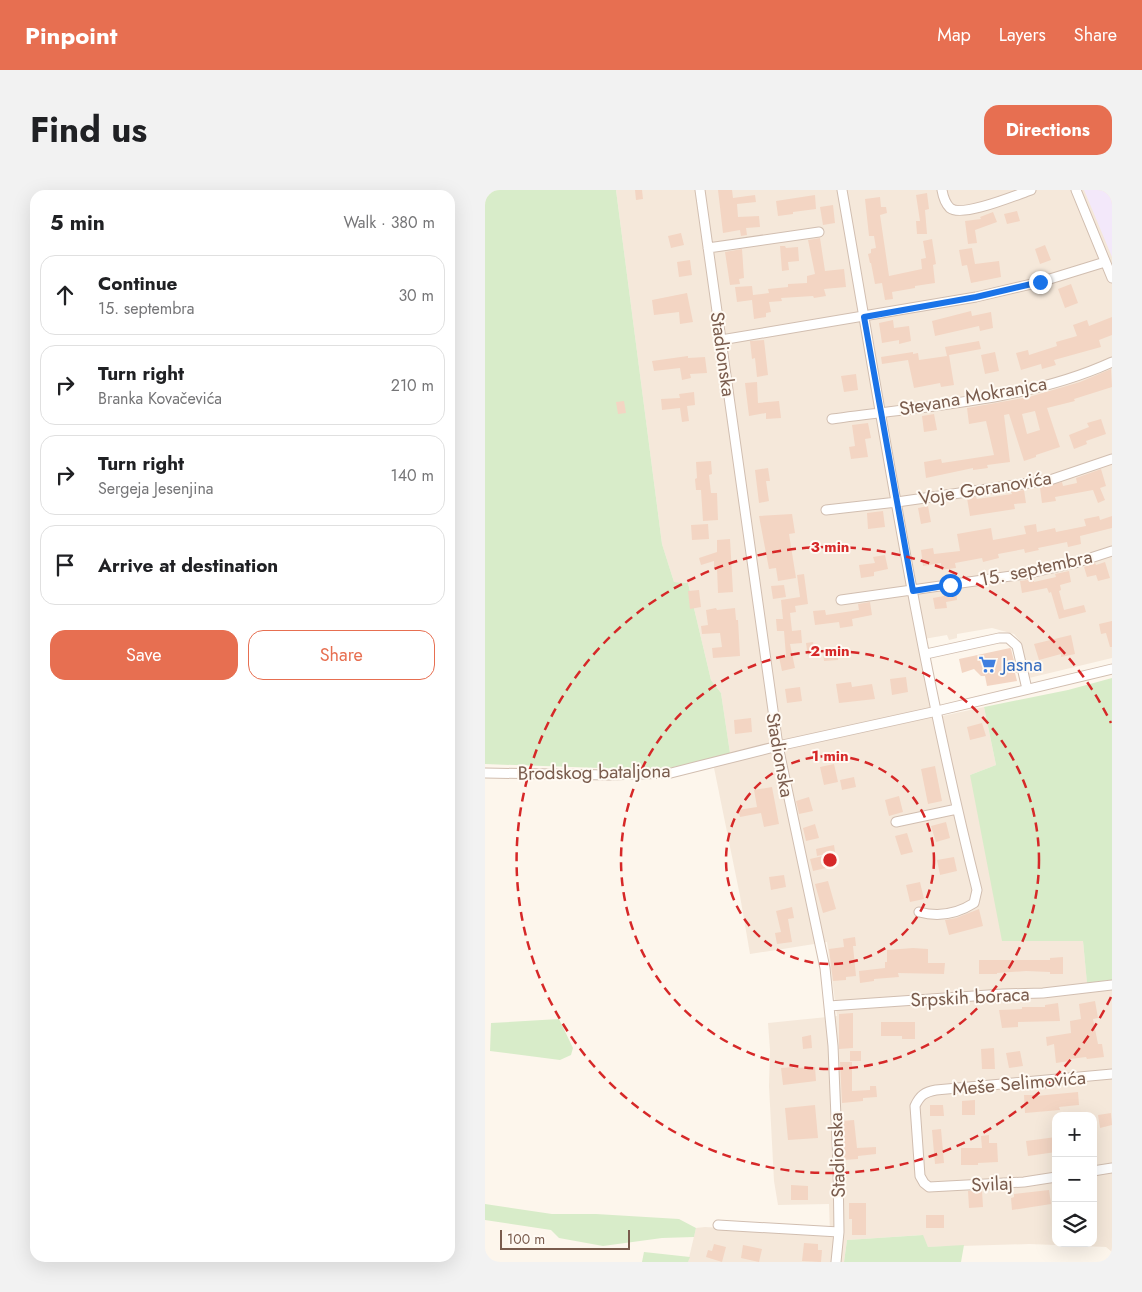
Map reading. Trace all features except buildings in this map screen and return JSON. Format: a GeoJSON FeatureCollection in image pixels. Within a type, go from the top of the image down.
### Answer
{"type":"FeatureCollection","features":[{"type":"Feature","properties":{"kind":"street","name":"Stadionska"},"geometry":{"type":"LineString","coordinates":[[700,190],[778,746],[825,968],[833,1046],[839,1232],[836,1262]]}},
{"type":"Feature","properties":{"kind":"street"},"geometry":{"type":"LineString","coordinates":[[842,190],[913,591],[957,809],[977,890],[974,903],[966,908],[939,916],[919,912]]}},
{"type":"Feature","properties":{"kind":"street"},"geometry":{"type":"LineString","coordinates":[[941,190],[950,208],[960,211],[990,204],[1031,190]]}},
{"type":"Feature","properties":{"kind":"street"},"geometry":{"type":"LineString","coordinates":[[1076,190],[1112,278]]}},
{"type":"Feature","properties":{"kind":"street"},"geometry":{"type":"LineString","coordinates":[[708,248],[819,232]]}},
{"type":"Feature","properties":{"kind":"street"},"geometry":{"type":"LineString","coordinates":[[721,340],[976,297],[1040,282],[1105,262]]}},
{"type":"Feature","properties":{"kind":"street","name":"Stevana Mokranjca"},"geometry":{"type":"LineString","coordinates":[[832,419],[1026,390],[1076,376],[1112,362]]}},
{"type":"Feature","properties":{"kind":"street","name":"Voje Goranovića"},"geometry":{"type":"LineString","coordinates":[[826,510],[1050,480],[1112,459]]}},
{"type":"Feature","properties":{"kind":"street","name":"15. septembra"},"geometry":{"type":"LineString","coordinates":[[841,600],[1025,574],[1075,564],[1112,551]]}},
{"type":"Feature","properties":{"kind":"street"},"geometry":{"type":"LineString","coordinates":[[926,654],[999,638],[1009,638],[1017,646],[1027,689]]}},
{"type":"Feature","properties":{"kind":"street","name":"Brodskog bataljona"},"geometry":{"type":"LineString","coordinates":[[485,773],[619,775],[671,773],[1112,668]]}},
{"type":"Feature","properties":{"kind":"street"},"geometry":{"type":"LineString","coordinates":[[896,822],[957,809]]}},
{"type":"Feature","properties":{"kind":"street","name":"Srpskih boraca"},"geometry":{"type":"LineString","coordinates":[[829,1006],[1043,993],[1112,985]]}},
{"type":"Feature","properties":{"kind":"street","name":"Meše Selimovića"},"geometry":{"type":"LineString","coordinates":[[929,1186],[924,1184],[920,1176],[915,1106],[919,1098],[926,1092],[1112,1074]]}},
{"type":"Feature","properties":{"kind":"street"},"geometry":{"type":"LineString","coordinates":[[1097,1170],[1112,1168]]}},
{"type":"Feature","properties":{"kind":"street","name":"Svilaj"},"geometry":{"type":"LineString","coordinates":[[929,1186],[1024,1182],[1052,1178]]}},
{"type":"Feature","properties":{"kind":"street"},"geometry":{"type":"LineString","coordinates":[[718,1225],[839,1232]]}},
{"type":"Feature","properties":{"kind":"shaded area"},"geometry":{"type":"Polygon","coordinates":[[[616,190],[1112,190],[1112,658],[1029,678],[1019,640],[1014,634],[992,628],[957,634],[957,638],[949,640],[947,635],[918,640],[933,718],[984,707],[996,765],[970,775],[1083,941],[1088,992],[1112,989],[1112,1252],[1106,1247],[1097,1247],[1097,1112],[1052,1112],[1052,1245],[928,1247],[922,1235],[847,1240],[844,1262],[688,1262],[696,1228],[830,1234],[829,1204],[778,1205],[774,1181],[768,1023],[837,1016],[827,942],[750,954],[712,758],[730,753],[721,693],[711,680],[688,583],[674,582],[662,544],[616,190]]]}},
{"type":"Feature","properties":{"kind":"shaded area"},"geometry":{"type":"Polygon","coordinates":[[[1084,190],[1112,190],[1112,257],[1084,190]]]}},
{"type":"Feature","properties":{"kind":"green space"},"geometry":{"type":"Polygon","coordinates":[[[485,190],[616,190],[662,544],[674,582],[688,583],[711,680],[721,693],[730,753],[691,764],[656,770],[485,764],[485,190]]]}},
{"type":"Feature","properties":{"kind":"green space"},"geometry":{"type":"Polygon","coordinates":[[[1112,678],[1112,980],[1087,983],[1083,941],[1002,941],[970,775],[996,765],[984,707],[1068,690],[1112,678]]]}},
{"type":"Feature","properties":{"kind":"green space"},"geometry":{"type":"Polygon","coordinates":[[[559,1019],[573,1048],[571,1055],[560,1060],[490,1051],[491,1023],[559,1019]]]}},
{"type":"Feature","properties":{"kind":"green space"},"geometry":{"type":"Polygon","coordinates":[[[485,1204],[552,1214],[596,1214],[679,1219],[696,1228],[694,1237],[662,1238],[603,1246],[559,1238],[551,1230],[485,1220],[485,1204]]]}},
{"type":"Feature","properties":{"kind":"green space"},"geometry":{"type":"Polygon","coordinates":[[[923,1235],[928,1247],[964,1245],[961,1262],[844,1262],[847,1240],[923,1235]]]}},
{"type":"Feature","properties":{"kind":"green space"},"geometry":{"type":"Polygon","coordinates":[[[644,1252],[690,1257],[688,1262],[642,1262],[644,1252]]]}},
{"type":"Feature","properties":{"kind":"place","name":"Jasna"},"geometry":{"type":"Point","coordinates":[988,664]}},
{"type":"Feature","properties":{"kind":"route"},"geometry":{"type":"LineString","coordinates":[[950,585],[913,591],[864,317],[976,297],[1040,282]]}}]}
